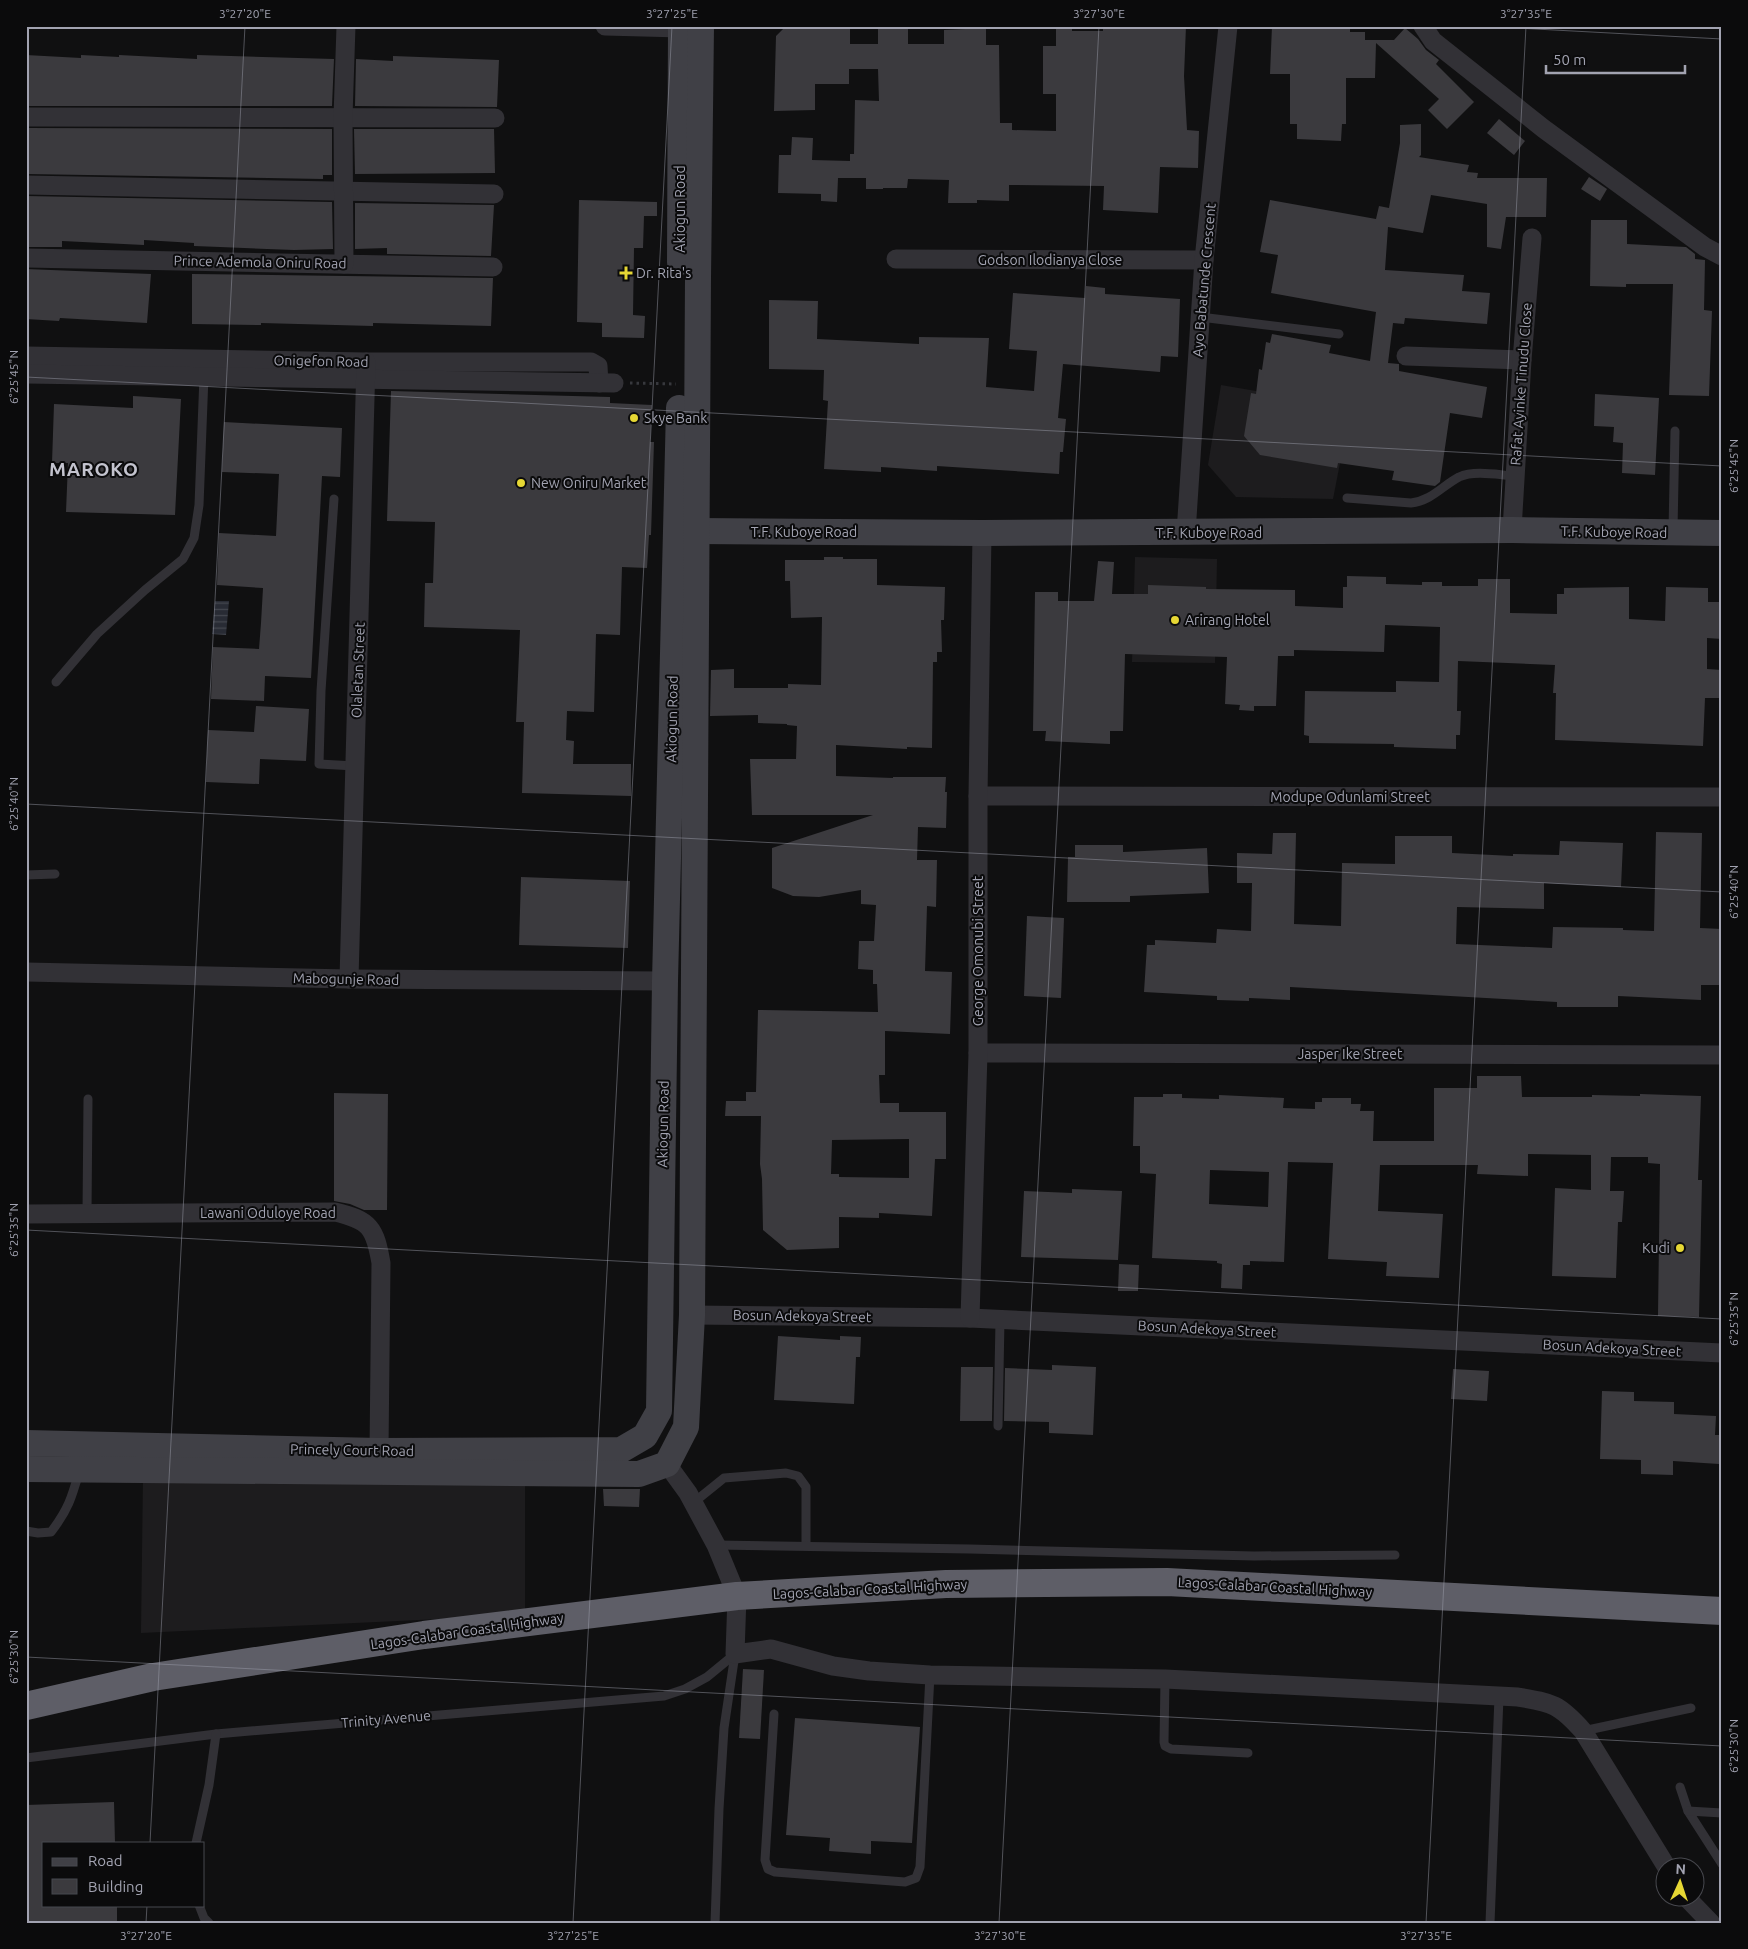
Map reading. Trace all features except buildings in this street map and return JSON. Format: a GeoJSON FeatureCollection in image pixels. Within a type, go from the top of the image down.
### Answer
{"type":"FeatureCollection","features":[{"type":"Feature","properties":{"kind":"highway","name":"Lagos-Calabar Coastal Highway"},"geometry":{"type":"LineString","coordinates":[[26,1706],[172,1674],[424,1635],[737,1596],[946,1584],[1167,1582],[1722,1611]]}},
{"type":"Feature","properties":{"kind":"street"},"geometry":{"type":"LineString","coordinates":[[344,264],[346,26]]}},
{"type":"Feature","properties":{"kind":"street"},"geometry":{"type":"LineString","coordinates":[[26,1468],[639,1474],[667,1464],[686,1427],[692,1315],[696,531],[688,27],[605,26]]}},
{"type":"Feature","properties":{"kind":"street","name":"Ayo Babatunde Crescent"},"geometry":{"type":"LineString","coordinates":[[1186,533],[1204,260],[1228,26]]}},
{"type":"Feature","properties":{"kind":"street"},"geometry":{"type":"LineString","coordinates":[[1423,26],[1433,41],[1544,129],[1705,246],[1722,256]]}},
{"type":"Feature","properties":{"kind":"street","name":"Akiogun Road"},"geometry":{"type":"LineString","coordinates":[[659,1411],[666,981],[688,27]]}},
{"type":"Feature","properties":{"kind":"street"},"geometry":{"type":"LineString","coordinates":[[26,117],[495,118]]}},
{"type":"Feature","properties":{"kind":"street"},"geometry":{"type":"LineString","coordinates":[[26,185],[494,194]]}},
{"type":"Feature","properties":{"kind":"street","name":"Rafat Ayinke Tinudu Close"},"geometry":{"type":"LineString","coordinates":[[1512,530],[1522,360],[1532,238]]}},
{"type":"Feature","properties":{"kind":"street","name":"Prince Ademola Oniru Road"},"geometry":{"type":"LineString","coordinates":[[26,258],[493,267]]}},
{"type":"Feature","properties":{"kind":"street","name":"Godson Ilodianya Close"},"geometry":{"type":"LineString","coordinates":[[896,259],[1204,260]]}},
{"type":"Feature","properties":{"kind":"street","name":"Onigefon Road"},"geometry":{"type":"LineString","coordinates":[[26,356],[366,370]]}},
{"type":"Feature","properties":{"kind":"street"},"geometry":{"type":"LineString","coordinates":[[1406,356],[1522,360]]}},
{"type":"Feature","properties":{"kind":"street","name":"Onigefon Road"},"geometry":{"type":"LineString","coordinates":[[26,374],[204,376],[591,362],[598,366],[607,383]]}},
{"type":"Feature","properties":{"kind":"street","name":"Olaletan Street"},"geometry":{"type":"LineString","coordinates":[[349,979],[366,370]]}},
{"type":"Feature","properties":{"kind":"street","name":"T.F. Kuboye Road"},"geometry":{"type":"LineString","coordinates":[[696,531],[1186,533],[1512,530],[1722,532]]}},
{"type":"Feature","properties":{"kind":"street","name":"George Omonubi Street"},"geometry":{"type":"LineString","coordinates":[[970,1318],[978,1053],[978,796],[982,533]]}},
{"type":"Feature","properties":{"kind":"street","name":"Modupe Odunlami Street"},"geometry":{"type":"LineString","coordinates":[[978,796],[1722,797]]}},
{"type":"Feature","properties":{"kind":"street","name":"Mabogunje Road"},"geometry":{"type":"LineString","coordinates":[[26,972],[349,979],[666,981]]}},
{"type":"Feature","properties":{"kind":"street","name":"Jasper Ike Street"},"geometry":{"type":"LineString","coordinates":[[978,1053],[1722,1055]]}},
{"type":"Feature","properties":{"kind":"street","name":"Lawani Oduloye Road"},"geometry":{"type":"LineString","coordinates":[[26,1214],[335,1212],[355,1217],[370,1227],[378,1242],[381,1263],[379,1451]]}},
{"type":"Feature","properties":{"kind":"street","name":"Bosun Adekoya Street"},"geometry":{"type":"LineString","coordinates":[[692,1315],[970,1318],[1722,1353]]}},
{"type":"Feature","properties":{"kind":"street","name":"Princely Court Road"},"geometry":{"type":"LineString","coordinates":[[26,1443],[379,1451],[621,1450],[645,1436],[659,1411]]}},
{"type":"Feature","properties":{"kind":"street"},"geometry":{"type":"LineString","coordinates":[[667,1464],[693,1504],[716,1545],[737,1596],[735,1654],[771,1649],[833,1666],[869,1671],[1165,1679],[1518,1697],[1547,1702],[1566,1712],[1583,1731],[1660,1856]]}},
{"type":"Feature","properties":{"kind":"street"},"geometry":{"type":"LineString","coordinates":[[1695,1906],[1711,1923]]}},
{"type":"Feature","properties":{"kind":"lane"},"geometry":{"type":"LineString","coordinates":[[1200,317],[1339,334]]}},
{"type":"Feature","properties":{"kind":"lane"},"geometry":{"type":"LineString","coordinates":[[56,682],[97,634],[183,558],[194,538],[199,505],[204,376]]}},
{"type":"Feature","properties":{"kind":"lane"},"geometry":{"type":"LineString","coordinates":[[1672,532],[1675,431]]}},
{"type":"Feature","properties":{"kind":"lane"},"geometry":{"type":"LineString","coordinates":[[1347,498],[1411,503],[1421,502],[1462,476],[1474,474],[1515,476]]}},
{"type":"Feature","properties":{"kind":"lane"},"geometry":{"type":"LineString","coordinates":[[334,500],[321,691],[319,764],[355,766]]}},
{"type":"Feature","properties":{"kind":"lane"},"geometry":{"type":"LineString","coordinates":[[26,875],[55,874]]}},
{"type":"Feature","properties":{"kind":"lane"},"geometry":{"type":"LineString","coordinates":[[87,1214],[88,1099]]}},
{"type":"Feature","properties":{"kind":"lane"},"geometry":{"type":"LineString","coordinates":[[998,1426],[1000,1320]]}},
{"type":"Feature","properties":{"kind":"lane"},"geometry":{"type":"LineString","coordinates":[[26,1531],[38,1533],[51,1532],[70,1503],[80,1470]]}},
{"type":"Feature","properties":{"kind":"lane"},"geometry":{"type":"LineString","coordinates":[[693,1504],[724,1478],[786,1473],[798,1476],[806,1487],[806,1546]]}},
{"type":"Feature","properties":{"kind":"lane"},"geometry":{"type":"LineString","coordinates":[[716,1545],[1254,1556],[1394,1555]]}},
{"type":"Feature","properties":{"kind":"lane"},"geometry":{"type":"LineString","coordinates":[[715,1923],[724,1728],[735,1654]]}},
{"type":"Feature","properties":{"kind":"lane","name":"Trinity Avenue"},"geometry":{"type":"LineString","coordinates":[[26,1758],[216,1734],[664,1696],[685,1689],[707,1677],[735,1654]]}},
{"type":"Feature","properties":{"kind":"lane"},"geometry":{"type":"LineString","coordinates":[[774,1714],[765,1860],[768,1869],[775,1872],[905,1882],[916,1878],[920,1867],[930,1674]]}},
{"type":"Feature","properties":{"kind":"lane"},"geometry":{"type":"LineString","coordinates":[[1165,1679],[1165,1746],[1171,1749],[1248,1753]]}},
{"type":"Feature","properties":{"kind":"lane"},"geometry":{"type":"LineString","coordinates":[[1490,1923],[1499,1697]]}},
{"type":"Feature","properties":{"kind":"lane"},"geometry":{"type":"LineString","coordinates":[[1583,1731],[1691,1708]]}},
{"type":"Feature","properties":{"kind":"lane"},"geometry":{"type":"LineString","coordinates":[[196,1842],[209,1785],[216,1734]]}},
{"type":"Feature","properties":{"kind":"lane"},"geometry":{"type":"LineString","coordinates":[[1680,1787],[1688,1811],[1722,1864]]}},
{"type":"Feature","properties":{"kind":"lane"},"geometry":{"type":"LineString","coordinates":[[1688,1811],[1722,1813]]}},
{"type":"Feature","properties":{"kind":"lane"},"geometry":{"type":"LineString","coordinates":[[199,1906],[204,1918],[210,1923]]}},
{"type":"Feature","properties":{"kind":"path"},"geometry":{"type":"LineString","coordinates":[[607,383],[680,384]]}},
{"type":"Feature","properties":{"kind":"shaded area"},"geometry":{"type":"Polygon","coordinates":[[[1221,385],[1351,407],[1333,499],[1236,497],[1208,465],[1221,385]]]}},
{"type":"Feature","properties":{"kind":"shaded area","name":"Arirang Hotel"},"geometry":{"type":"Polygon","coordinates":[[[1135,557],[1217,559],[1215,663],[1132,662],[1135,557]]]}},
{"type":"Feature","properties":{"kind":"shaded area"},"geometry":{"type":"Polygon","coordinates":[[[215,601],[229,601],[226,635],[212,634],[215,601]]]}},
{"type":"Feature","properties":{"kind":"shaded area"},"geometry":{"type":"Polygon","coordinates":[[[525,1476],[525,1615],[141,1633],[143,1477],[525,1476]]]}},
{"type":"Feature","properties":{"kind":"place","name":"Dr. Rita's"},"geometry":{"type":"Point","coordinates":[626,273]}},
{"type":"Feature","properties":{"kind":"place","name":"Skye Bank"},"geometry":{"type":"Point","coordinates":[634,418]}},
{"type":"Feature","properties":{"kind":"place","name":"New Oniru Market"},"geometry":{"type":"Point","coordinates":[521,483]}},
{"type":"Feature","properties":{"kind":"place","name":"Arirang Hotel"},"geometry":{"type":"Point","coordinates":[1175,620]}},
{"type":"Feature","properties":{"kind":"place","name":"Kudi"},"geometry":{"type":"Point","coordinates":[1680,1248]}},
{"type":"Feature","properties":{"kind":"district","name":"MAROKO"},"geometry":{"type":"Point","coordinates":[94,469]}}]}
